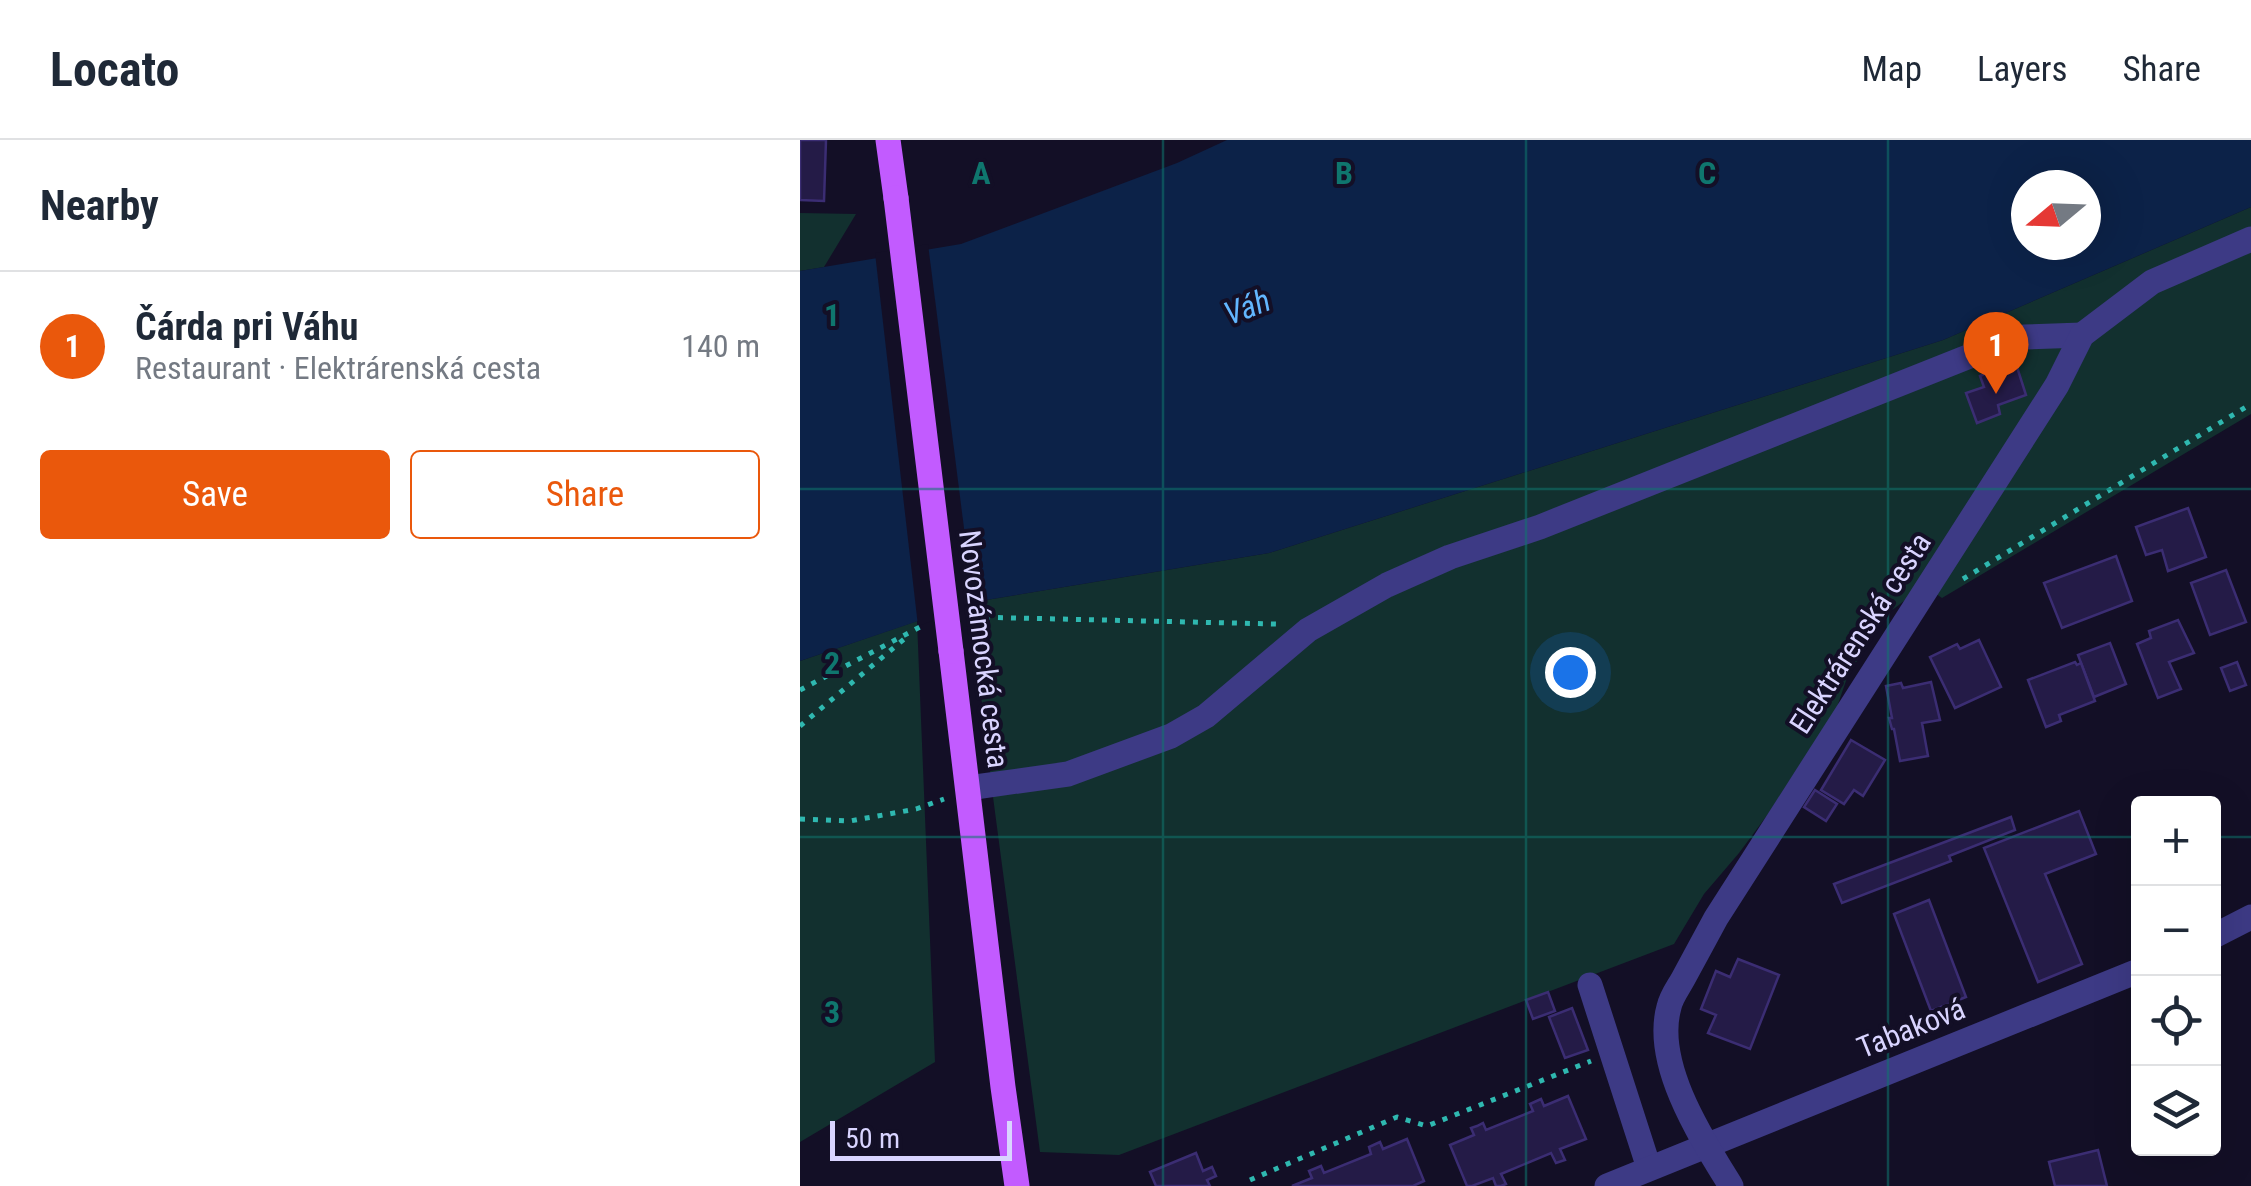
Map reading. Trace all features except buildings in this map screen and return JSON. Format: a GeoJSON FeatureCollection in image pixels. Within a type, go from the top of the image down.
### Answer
{"type":"FeatureCollection","features":[{"type":"Feature","properties":{"kind":"main road","name":"Novozámocká cesta"},"geometry":{"type":"LineString","coordinates":[[888,140],[952,651],[957,793],[1017,1179]]}},
{"type":"Feature","properties":{"kind":"street","name":"Elektrárenská cesta"},"geometry":{"type":"LineString","coordinates":[[1731,1186],[1711,1165],[1671,1064],[1665,1036],[1669,1005],[1716,918],[2057,385],[2082,334],[2152,282],[2251,240]]}},
{"type":"Feature","properties":{"kind":"street"},"geometry":{"type":"LineString","coordinates":[[957,793],[1068,774],[1171,736],[1206,716],[1308,630],[1387,585],[1450,557],[1540,527],[1970,356],[2024,338],[2082,334]]}},
{"type":"Feature","properties":{"kind":"street"},"geometry":{"type":"LineString","coordinates":[[2221,933],[2251,918]]}},
{"type":"Feature","properties":{"kind":"street","name":"Tabaková"},"geometry":{"type":"LineString","coordinates":[[1607,1186],[1649,1168],[1711,1165],[2131,974]]}},
{"type":"Feature","properties":{"kind":"street"},"geometry":{"type":"LineString","coordinates":[[1590,986],[1649,1168]]}},
{"type":"Feature","properties":{"kind":"path"},"geometry":{"type":"LineString","coordinates":[[1924,592],[1946,588],[2251,404]]}},
{"type":"Feature","properties":{"kind":"path"},"geometry":{"type":"LineString","coordinates":[[977,616],[1276,624],[1308,630]]}},
{"type":"Feature","properties":{"kind":"path"},"geometry":{"type":"LineString","coordinates":[[800,690],[920,627],[800,726]]}},
{"type":"Feature","properties":{"kind":"path"},"geometry":{"type":"LineString","coordinates":[[800,819],[850,821],[916,809],[957,793]]}},
{"type":"Feature","properties":{"kind":"path"},"geometry":{"type":"LineString","coordinates":[[1250,1180],[1396,1117],[1427,1126],[1612,1053]]}},
{"type":"Feature","properties":{"kind":"green space"},"geometry":{"type":"Polygon","coordinates":[[[2251,207],[2251,414],[1942,598],[1919,582],[1908,598],[1887,614],[1848,675],[1837,707],[1768,814],[1704,894],[1674,944],[1119,1155],[1040,1152],[993,797],[974,602],[1269,553],[1943,340],[2251,207]]]}},
{"type":"Feature","properties":{"kind":"green space"},"geometry":{"type":"Polygon","coordinates":[[[800,213],[856,214],[824,267],[800,271],[800,213]]]}},
{"type":"Feature","properties":{"kind":"green space"},"geometry":{"type":"Polygon","coordinates":[[[917,621],[935,1062],[800,1142],[800,661],[917,621]]]}},
{"type":"Feature","properties":{"kind":"water","name":"Váh"},"geometry":{"type":"Polygon","coordinates":[[[1227,140],[2251,140],[2251,207],[1943,340],[1269,553],[974,602],[800,661],[800,271],[961,244],[1177,163],[1227,140]]]}},
{"type":"Feature","properties":{"kind":"pier"},"geometry":{"type":"Polygon","coordinates":[[[928,244],[974,607],[918,626],[875,253],[928,244]]]}},
{"type":"Feature","properties":{"kind":"place","name":"Čárda pri Váhu"},"geometry":{"type":"Point","coordinates":[1996,394]}}]}
